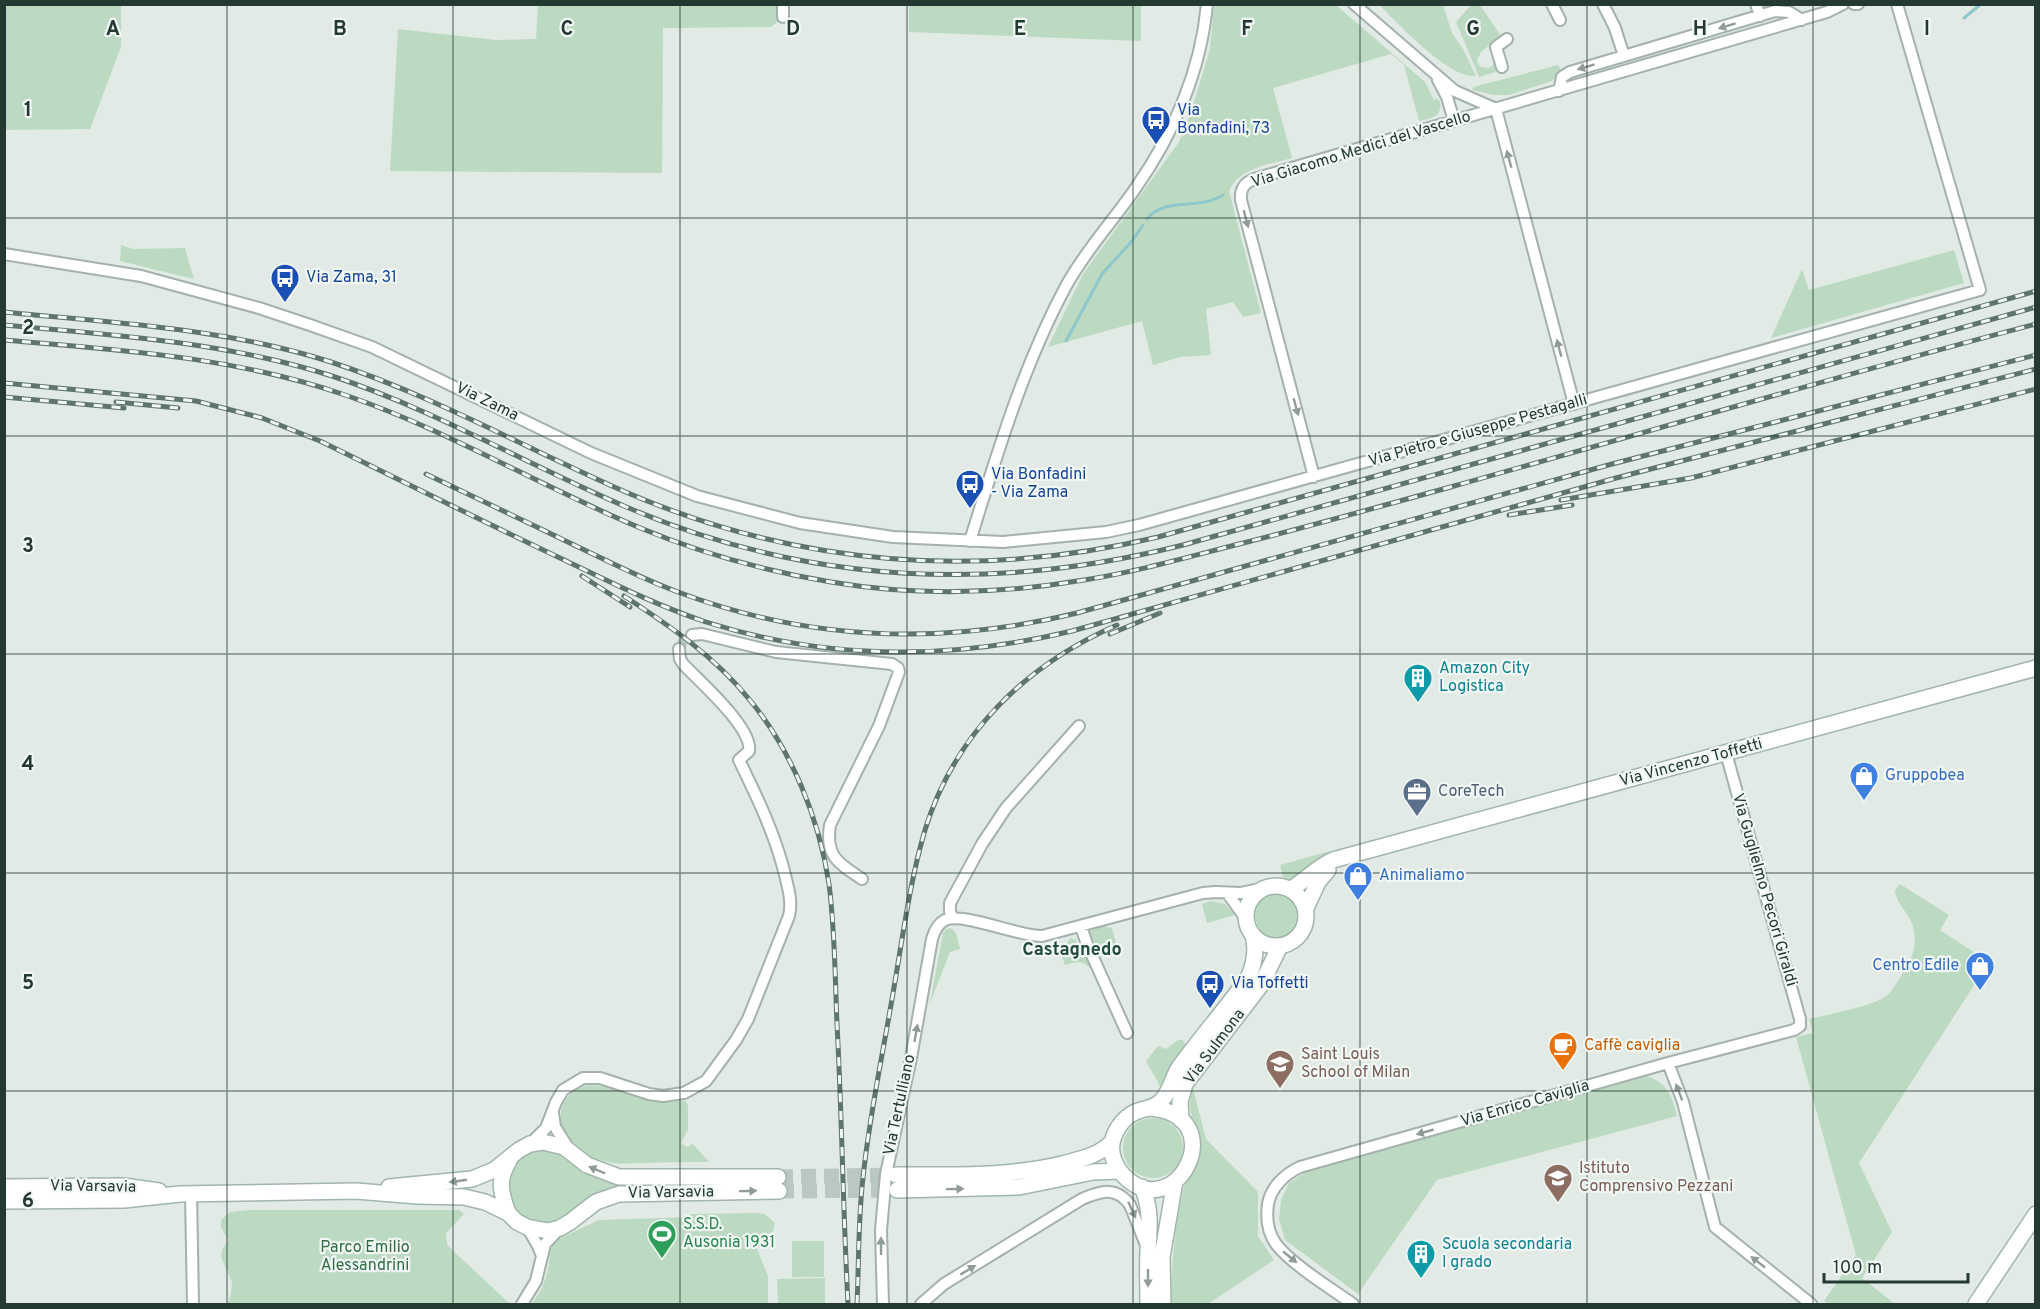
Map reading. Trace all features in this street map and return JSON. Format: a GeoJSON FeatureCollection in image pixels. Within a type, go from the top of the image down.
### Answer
{"type":"FeatureCollection","features":[{"type":"Feature","properties":{"kind":"street"},"geometry":{"type":"LineString","coordinates":[[783,4],[783,17]]}},
{"type":"Feature","properties":{"kind":"street"},"geometry":{"type":"LineString","coordinates":[[970,541],[1022,381],[1042,333],[1068,282],[1135,189],[1169,132],[1194,74],[1207,4]]}},
{"type":"Feature","properties":{"kind":"street"},"geometry":{"type":"LineString","coordinates":[[1354,4],[1459,93],[1496,109],[1574,404]]}},
{"type":"Feature","properties":{"kind":"street"},"geometry":{"type":"LineString","coordinates":[[1552,4],[1560,20]]}},
{"type":"Feature","properties":{"kind":"street"},"geometry":{"type":"LineString","coordinates":[[1603,4],[1615,28],[1624,56]]}},
{"type":"Feature","properties":{"kind":"street"},"geometry":{"type":"LineString","coordinates":[[1756,4],[1760,16]]}},
{"type":"Feature","properties":{"kind":"street"},"geometry":{"type":"LineString","coordinates":[[1559,91],[1562,77],[1567,73],[1780,10],[1806,18],[1822,4]]}},
{"type":"Feature","properties":{"kind":"street","name":"Via Giacomo Medici del Vascello"},"geometry":{"type":"LineString","coordinates":[[1314,477],[1241,200],[1241,191],[1245,184],[1254,179],[1827,12],[1843,4]]}},
{"type":"Feature","properties":{"kind":"street","name":"Via Pietro e Giuseppe Pestagalli"},"geometry":{"type":"LineString","coordinates":[[970,541],[1028,541],[1128,528],[1980,291],[1896,6]]}},
{"type":"Feature","properties":{"kind":"street"},"geometry":{"type":"LineString","coordinates":[[1502,68],[1496,47],[1507,39]]}},
{"type":"Feature","properties":{"kind":"street"},"geometry":{"type":"LineString","coordinates":[[1435,75],[1447,97],[1454,121]]}},
{"type":"Feature","properties":{"kind":"street","name":"Via Zama"},"geometry":{"type":"LineString","coordinates":[[4,254],[141,276],[259,308],[362,343],[591,453],[697,496],[800,524],[893,537],[970,541]]}},
{"type":"Feature","properties":{"kind":"street"},"geometry":{"type":"LineString","coordinates":[[692,635],[702,634],[776,652],[888,664],[898,668],[879,726],[830,825],[829,842],[834,859],[862,879]]}},
{"type":"Feature","properties":{"kind":"street"},"geometry":{"type":"LineString","coordinates":[[530,1144],[546,1128],[563,1090],[576,1081],[589,1077],[605,1079],[656,1096],[670,1096],[684,1093],[706,1081],[741,1031],[788,920],[791,906],[779,851],[739,760],[749,751],[750,743],[715,695],[683,663],[679,649]]}},
{"type":"Feature","properties":{"kind":"street","name":"Via Vincenzo Toffetti"},"geometry":{"type":"LineString","coordinates":[[1291,889],[1326,863],[2036,668]]}},
{"type":"Feature","properties":{"kind":"street"},"geometry":{"type":"LineString","coordinates":[[1079,726],[1022,788],[993,827],[951,903],[950,912],[953,918],[1033,936],[1052,935],[1203,893],[1216,891],[1228,894],[1278,886],[1291,889],[1301,898],[1306,908]]}},
{"type":"Feature","properties":{"kind":"street","name":"Via Guglielmo Pecori Giraldi"},"geometry":{"type":"LineString","coordinates":[[1726,753],[1800,1019],[1800,1026]]}},
{"type":"Feature","properties":{"kind":"street","name":"Via Vincenzo Toffetti"},"geometry":{"type":"LineString","coordinates":[[1280,946],[1292,942],[1301,933],[1306,921],[1306,908],[1323,875],[1346,858]]}},
{"type":"Feature","properties":{"kind":"street"},"geometry":{"type":"LineString","coordinates":[[1246,919],[1250,901],[1257,892],[1264,888]]}},
{"type":"Feature","properties":{"kind":"street"},"geometry":{"type":"LineString","coordinates":[[1228,894],[1246,919],[1252,935],[1266,945],[1280,946]]}},
{"type":"Feature","properties":{"kind":"street","name":"Via Tertulliano"},"geometry":{"type":"LineString","coordinates":[[883,1305],[881,1230],[886,1174],[912,1055],[934,933],[941,923],[953,918]]}},
{"type":"Feature","properties":{"kind":"street"},"geometry":{"type":"LineString","coordinates":[[1081,927],[1086,944],[1127,1034]]}},
{"type":"Feature","properties":{"kind":"street","name":"Via Sulmona"},"geometry":{"type":"LineString","coordinates":[[1112,1142],[1121,1122],[1137,1111],[1158,1105],[1166,1096],[1177,1071],[1248,978],[1253,967],[1255,952],[1252,935]]}},
{"type":"Feature","properties":{"kind":"street","name":"Via Sulmona"},"geometry":{"type":"LineString","coordinates":[[1162,1305],[1162,1257],[1176,1181],[1185,1171],[1192,1153],[1190,1135],[1181,1120],[1180,1102],[1185,1084],[1261,985],[1280,946]]}},
{"type":"Feature","properties":{"kind":"street","name":"Via Enrico Caviglia"},"geometry":{"type":"LineString","coordinates":[[1353,1305],[1281,1250],[1269,1230],[1270,1199],[1278,1184],[1291,1172],[1300,1167],[1668,1063],[1794,1030],[1800,1026]]}},
{"type":"Feature","properties":{"kind":"street"},"geometry":{"type":"LineString","coordinates":[[1668,1063],[1683,1102],[1715,1227],[1804,1302]]}},
{"type":"Feature","properties":{"kind":"street"},"geometry":{"type":"LineString","coordinates":[[1150,1108],[1169,1112],[1181,1120]]}},
{"type":"Feature","properties":{"kind":"street"},"geometry":{"type":"LineString","coordinates":[[553,1112],[555,1127],[572,1153]]}},
{"type":"Feature","properties":{"kind":"street","name":"Via Varsavia"},"geometry":{"type":"LineString","coordinates":[[4,1201],[124,1200],[186,1194],[356,1191],[472,1179],[494,1170],[530,1144],[543,1142],[564,1147],[587,1165],[619,1177],[778,1184],[619,1194],[603,1198],[588,1206],[560,1228]]}},
{"type":"Feature","properties":{"kind":"street"},"geometry":{"type":"LineString","coordinates":[[1119,1171],[1093,1172],[1019,1187],[896,1183],[1033,1170],[1084,1159],[1112,1142],[1113,1158],[1119,1171],[1128,1180],[1142,1187],[1158,1188],[1176,1181]]}},
{"type":"Feature","properties":{"kind":"street"},"geometry":{"type":"LineString","coordinates":[[508,1213],[500,1191],[501,1179],[510,1158]]}},
{"type":"Feature","properties":{"kind":"street","name":"Via Varsavia"},"geometry":{"type":"LineString","coordinates":[[4,1187],[123,1186],[186,1194]]}},
{"type":"Feature","properties":{"kind":"street"},"geometry":{"type":"LineString","coordinates":[[1142,1187],[1151,1220],[1148,1252],[1148,1305]]}},
{"type":"Feature","properties":{"kind":"street","name":"Via Varsavia"},"geometry":{"type":"LineString","coordinates":[[356,1191],[464,1197],[485,1202],[508,1213],[517,1222],[527,1227]]}},
{"type":"Feature","properties":{"kind":"street"},"geometry":{"type":"LineString","coordinates":[[921,1305],[944,1284],[1082,1199],[1098,1192],[1113,1191],[1126,1200],[1148,1252]]}},
{"type":"Feature","properties":{"kind":"street"},"geometry":{"type":"LineString","coordinates":[[186,1194],[193,1305]]}},
{"type":"Feature","properties":{"kind":"street"},"geometry":{"type":"LineString","coordinates":[[1976,1305],[2036,1214]]}},
{"type":"Feature","properties":{"kind":"street"},"geometry":{"type":"LineString","coordinates":[[527,1227],[548,1231],[560,1228]]}},
{"type":"Feature","properties":{"kind":"street"},"geometry":{"type":"LineString","coordinates":[[527,1227],[542,1256]]}},
{"type":"Feature","properties":{"kind":"street"},"geometry":{"type":"LineString","coordinates":[[522,1305],[536,1281],[545,1244],[560,1228]]}},
{"type":"Feature","properties":{"kind":"green space"},"geometry":{"type":"Polygon","coordinates":[[[4,5],[121,5],[121,47],[90,129],[5,130],[4,5]]]}},
{"type":"Feature","properties":{"kind":"green space"},"geometry":{"type":"Polygon","coordinates":[[[538,5],[783,5],[783,17],[771,27],[663,28],[662,173],[390,171],[398,29],[496,40],[536,39],[538,5]]]}},
{"type":"Feature","properties":{"kind":"green space"},"geometry":{"type":"Polygon","coordinates":[[[909,5],[1141,5],[1141,41],[909,32],[909,5]]]}},
{"type":"Feature","properties":{"kind":"green space"},"geometry":{"type":"Polygon","coordinates":[[[1214,5],[1336,5],[1425,82],[1434,100],[1437,98],[1440,102],[1438,114],[1419,121],[1404,65],[1391,54],[1273,88],[1292,158],[1247,172],[1234,183],[1229,191],[1261,313],[1243,317],[1233,302],[1206,309],[1211,355],[1180,357],[1153,365],[1142,321],[1048,347],[1083,274],[1179,142],[1190,115],[1210,49],[1214,5]]]}},
{"type":"Feature","properties":{"kind":"green space"},"geometry":{"type":"Polygon","coordinates":[[[1379,5],[1443,5],[1452,33],[1463,49],[1476,76],[1465,75],[1439,60],[1411,37],[1379,5]]]}},
{"type":"Feature","properties":{"kind":"green space"},"geometry":{"type":"Polygon","coordinates":[[[1471,5],[1480,5],[1501,36],[1481,52],[1477,60],[1480,67],[1489,68],[1495,60],[1491,53],[1494,52],[1498,71],[1479,77],[1456,22],[1471,5]]]}},
{"type":"Feature","properties":{"kind":"green space"},"geometry":{"type":"Polygon","coordinates":[[[1558,65],[1561,70],[1552,81],[1509,95],[1494,95],[1472,90],[1473,87],[1558,65]]]}},
{"type":"Feature","properties":{"kind":"green space"},"geometry":{"type":"Polygon","coordinates":[[[121,245],[133,249],[185,248],[194,279],[120,261],[121,245]]]}},
{"type":"Feature","properties":{"kind":"green space"},"geometry":{"type":"Polygon","coordinates":[[[1954,250],[1964,283],[1771,338],[1802,269],[1809,290],[1954,250]]]}},
{"type":"Feature","properties":{"kind":"green space"},"geometry":{"type":"Polygon","coordinates":[[[1330,851],[1316,860],[1302,874],[1288,879],[1283,877],[1280,865],[1330,851]]]}},
{"type":"Feature","properties":{"kind":"green space"},"geometry":{"type":"Polygon","coordinates":[[[1900,884],[1949,915],[1940,930],[1989,962],[1859,1163],[1892,1232],[1862,1278],[1895,1304],[1829,1304],[1824,1301],[1856,1255],[1796,1037],[1813,1033],[1809,1019],[1870,1004],[1885,997],[1893,989],[1910,961],[1915,942],[1909,917],[1896,895],[1895,890],[1900,884]]]}},
{"type":"Feature","properties":{"kind":"green space"},"geometry":{"type":"Polygon","coordinates":[[[1278,892],[1294,899],[1301,915],[1294,931],[1278,938],[1262,931],[1255,915],[1262,899],[1278,892]]]}},
{"type":"Feature","properties":{"kind":"green space"},"geometry":{"type":"Polygon","coordinates":[[[1211,901],[1225,904],[1235,915],[1207,923],[1202,904],[1211,901]]]}},
{"type":"Feature","properties":{"kind":"green space"},"geometry":{"type":"Polygon","coordinates":[[[1103,926],[1112,928],[1117,947],[1099,952],[1092,939],[1089,940],[1088,935],[1091,929],[1103,926]]]}},
{"type":"Feature","properties":{"kind":"green space"},"geometry":{"type":"Polygon","coordinates":[[[951,928],[956,933],[960,949],[950,952],[930,1003],[943,933],[946,929],[951,928]]]}},
{"type":"Feature","properties":{"kind":"green space"},"geometry":{"type":"Polygon","coordinates":[[[1070,938],[1076,940],[1080,949],[1084,948],[1095,972],[1081,962],[1065,965],[1062,957],[1066,956],[1066,945],[1070,938]]]}},
{"type":"Feature","properties":{"kind":"green space"},"geometry":{"type":"Polygon","coordinates":[[[1178,1040],[1182,1040],[1188,1046],[1162,1090],[1146,1061],[1158,1046],[1166,1049],[1178,1040]]]}},
{"type":"Feature","properties":{"kind":"green space"},"geometry":{"type":"Polygon","coordinates":[[[1646,1076],[1664,1086],[1673,1102],[1677,1116],[1437,1180],[1358,1294],[1285,1240],[1279,1219],[1281,1200],[1289,1183],[1304,1173],[1646,1076]]]}},
{"type":"Feature","properties":{"kind":"green space"},"geometry":{"type":"Polygon","coordinates":[[[590,1085],[602,1086],[657,1102],[686,1101],[688,1130],[681,1143],[687,1147],[693,1144],[709,1162],[617,1163],[598,1160],[578,1150],[565,1136],[561,1117],[562,1108],[572,1093],[590,1085]]]}},
{"type":"Feature","properties":{"kind":"green space"},"geometry":{"type":"Polygon","coordinates":[[[1193,1089],[1206,1139],[1258,1192],[1258,1236],[1274,1260],[1208,1304],[1172,1304],[1173,1256],[1180,1203],[1185,1184],[1198,1161],[1200,1147],[1200,1139],[1190,1106],[1193,1089]]]}},
{"type":"Feature","properties":{"kind":"green space"},"geometry":{"type":"Polygon","coordinates":[[[1147,1118],[1159,1118],[1175,1126],[1181,1136],[1183,1148],[1181,1160],[1175,1170],[1159,1178],[1147,1178],[1131,1170],[1123,1154],[1123,1142],[1131,1126],[1147,1118]]]}},
{"type":"Feature","properties":{"kind":"green space"},"geometry":{"type":"Polygon","coordinates":[[[541,1149],[560,1153],[605,1180],[629,1186],[589,1199],[558,1221],[545,1224],[530,1221],[518,1214],[510,1203],[507,1190],[508,1177],[514,1165],[525,1155],[541,1149]]]}},
{"type":"Feature","properties":{"kind":"green space","name":"Parco Emilio Alessandrini"},"geometry":{"type":"Polygon","coordinates":[[[251,1210],[459,1210],[464,1214],[446,1233],[447,1245],[510,1304],[227,1304],[232,1282],[221,1257],[228,1240],[221,1227],[221,1220],[230,1212],[251,1210]]]}},
{"type":"Feature","properties":{"kind":"green space","name":"S.S.D. Ausonia 1931"},"geometry":{"type":"Polygon","coordinates":[[[690,1214],[765,1214],[775,1223],[773,1231],[755,1244],[768,1276],[768,1304],[531,1304],[545,1281],[554,1241],[599,1220],[690,1217],[690,1214]]]}},
{"type":"Feature","properties":{"kind":"green space"},"geometry":{"type":"Polygon","coordinates":[[[792,1241],[824,1241],[824,1277],[792,1277],[792,1241]]]}},
{"type":"Feature","properties":{"kind":"green space"},"geometry":{"type":"Polygon","coordinates":[[[825,1278],[825,1304],[778,1304],[777,1279],[825,1278]]]}},
{"type":"Feature","properties":{"kind":"waterway"},"geometry":{"type":"LineString","coordinates":[[1964,18],[1981,4]]}},
{"type":"Feature","properties":{"kind":"waterway"},"geometry":{"type":"LineString","coordinates":[[1147,219],[1163,208],[1213,200],[1223,195]]}},
{"type":"Feature","properties":{"kind":"waterway"},"geometry":{"type":"LineString","coordinates":[[1066,341],[1102,274],[1132,241],[1143,225]]}},
{"type":"Feature","properties":{"kind":"tunnel"},"geometry":{"type":"LineString","coordinates":[[679,649],[684,640],[692,635]]}},
{"type":"Feature","properties":{"kind":"tunnel"},"geometry":{"type":"LineString","coordinates":[[778,1177],[896,1175]]}},
{"type":"Feature","properties":{"kind":"tunnel"},"geometry":{"type":"LineString","coordinates":[[779,1191],[897,1190]]}},
{"type":"Feature","properties":{"kind":"railway"},"geometry":{"type":"LineString","coordinates":[[4,312],[169,328],[251,341],[291,351],[331,362],[407,391],[628,493],[692,518],[757,537],[823,550],[889,558],[956,561],[1023,559],[1091,550],[1158,537],[2036,291]]}},
{"type":"Feature","properties":{"kind":"railway"},"geometry":{"type":"LineString","coordinates":[[4,325],[170,342],[292,364],[370,389],[406,404],[587,490],[692,532],[761,552],[830,565],[900,573],[970,574],[1041,570],[1112,560],[1183,545],[2036,307]]}},
{"type":"Feature","properties":{"kind":"railway"},"geometry":{"type":"LineString","coordinates":[[4,340],[178,357],[264,372],[306,383],[348,396],[422,425],[602,511],[709,553],[757,567],[862,587],[958,592],[1053,585],[1162,564],[1293,530],[2036,324]]}},
{"type":"Feature","properties":{"kind":"railway"},"geometry":{"type":"LineString","coordinates":[[426,474],[638,576],[727,608],[776,621],[826,629],[926,634],[976,631],[1026,624],[1077,613],[1612,464],[2036,355]]}},
{"type":"Feature","properties":{"kind":"railway"},"geometry":{"type":"LineString","coordinates":[[4,383],[196,401],[262,418],[320,441],[614,584],[687,615],[751,634],[797,644],[889,652],[981,647],[1072,631],[1616,478],[2036,369]]}},
{"type":"Feature","properties":{"kind":"railway"},"geometry":{"type":"LineString","coordinates":[[1561,500],[1691,478],[2036,389]]}},
{"type":"Feature","properties":{"kind":"railway"},"geometry":{"type":"LineString","coordinates":[[4,397],[124,408]]}},
{"type":"Feature","properties":{"kind":"railway"},"geometry":{"type":"LineString","coordinates":[[116,402],[178,408]]}},
{"type":"Feature","properties":{"kind":"railway"},"geometry":{"type":"LineString","coordinates":[[1509,515],[1572,505]]}},
{"type":"Feature","properties":{"kind":"railway"},"geometry":{"type":"LineString","coordinates":[[582,576],[630,607]]}},
{"type":"Feature","properties":{"kind":"railway"},"geometry":{"type":"LineString","coordinates":[[624,596],[706,655],[749,699],[791,763],[811,810],[829,884],[832,919],[848,1304]]}},
{"type":"Feature","properties":{"kind":"railway"},"geometry":{"type":"LineString","coordinates":[[1110,634],[1160,613]]}},
{"type":"Feature","properties":{"kind":"railway"},"geometry":{"type":"LineString","coordinates":[[857,1304],[861,1194],[872,1111],[906,914],[925,830],[938,795],[955,763],[975,733],[998,706],[1053,660],[1117,625]]}},
{"type":"Feature","properties":{"kind":"place","name":"Via Bonfadini, 73"},"geometry":{"type":"Point","coordinates":[1156,146]}},
{"type":"Feature","properties":{"kind":"place","name":"Via Zama, 31"},"geometry":{"type":"Point","coordinates":[285,304]}},
{"type":"Feature","properties":{"kind":"place","name":"Via Bonfadini - Via Zama"},"geometry":{"type":"Point","coordinates":[970,510]}},
{"type":"Feature","properties":{"kind":"place","name":"Amazon City Logistica"},"geometry":{"type":"Point","coordinates":[1418,704]}},
{"type":"Feature","properties":{"kind":"place","name":"Gruppobea"},"geometry":{"type":"Point","coordinates":[1864,802]}},
{"type":"Feature","properties":{"kind":"place","name":"CoreTech"},"geometry":{"type":"Point","coordinates":[1417,818]}},
{"type":"Feature","properties":{"kind":"place","name":"Animaliamo"},"geometry":{"type":"Point","coordinates":[1358,902]}},
{"type":"Feature","properties":{"kind":"place","name":"Centro Edile"},"geometry":{"type":"Point","coordinates":[1980,992]}},
{"type":"Feature","properties":{"kind":"place","name":"Via Toffetti"},"geometry":{"type":"Point","coordinates":[1210,1010]}},
{"type":"Feature","properties":{"kind":"place","name":"Caffè caviglia"},"geometry":{"type":"Point","coordinates":[1563,1072]}},
{"type":"Feature","properties":{"kind":"place","name":"Saint Louis School of Milan"},"geometry":{"type":"Point","coordinates":[1280,1090]}},
{"type":"Feature","properties":{"kind":"place","name":"Istituto Comprensivo Pezzani"},"geometry":{"type":"Point","coordinates":[1558,1204]}},
{"type":"Feature","properties":{"kind":"place","name":"S.S.D. Ausonia 1931"},"geometry":{"type":"Point","coordinates":[662,1260]}},
{"type":"Feature","properties":{"kind":"place","name":"Scuola secondaria I grado"},"geometry":{"type":"Point","coordinates":[1421,1280]}},
{"type":"Feature","properties":{"kind":"district","name":"Castagnedo"},"geometry":{"type":"Point","coordinates":[1072,950]}}]}
